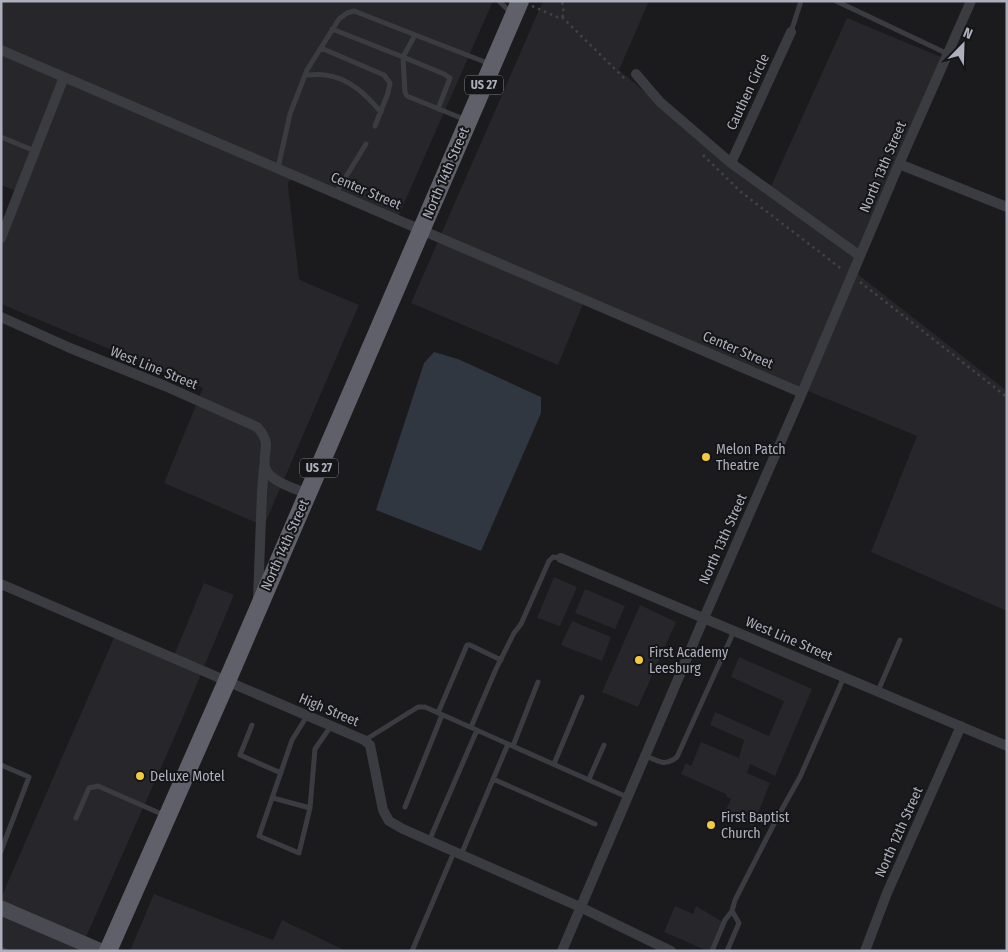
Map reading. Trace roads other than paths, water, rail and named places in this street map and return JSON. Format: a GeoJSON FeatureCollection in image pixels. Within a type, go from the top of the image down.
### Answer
{"type":"FeatureCollection","features":[{"type":"Feature","properties":{"kind":"highway","name":"North 14th Street"},"geometry":{"type":"LineString","coordinates":[[108,951],[227,681],[493,65],[521,7]]}},
{"type":"Feature","properties":{"kind":"main road"},"geometry":{"type":"LineString","coordinates":[[1,908],[101,951]]}},
{"type":"Feature","properties":{"kind":"street","name":"North 13th Street"},"geometry":{"type":"LineString","coordinates":[[562,951],[899,164],[971,1]]}},
{"type":"Feature","properties":{"kind":"street","name":"Cauthen Circle"},"geometry":{"type":"LineString","coordinates":[[731,162],[791,32]]}},
{"type":"Feature","properties":{"kind":"street","name":"Center Street"},"geometry":{"type":"LineString","coordinates":[[1,50],[802,393]]}},
{"type":"Feature","properties":{"kind":"street"},"geometry":{"type":"LineString","coordinates":[[636,74],[660,102],[731,162],[860,256]]}},
{"type":"Feature","properties":{"kind":"street"},"geometry":{"type":"LineString","coordinates":[[1,238],[64,77]]}},
{"type":"Feature","properties":{"kind":"street"},"geometry":{"type":"LineString","coordinates":[[899,164],[1007,207]]}},
{"type":"Feature","properties":{"kind":"street","name":"West Line Street"},"geometry":{"type":"LineString","coordinates":[[1,317],[70,348],[165,386],[257,427],[262,432],[266,443],[257,610]]}},
{"type":"Feature","properties":{"kind":"street"},"geometry":{"type":"LineString","coordinates":[[264,467],[270,476],[279,482],[308,494]]}},
{"type":"Feature","properties":{"kind":"street","name":"West Line Street"},"geometry":{"type":"LineString","coordinates":[[561,558],[1007,746]]}},
{"type":"Feature","properties":{"kind":"street","name":"High Street"},"geometry":{"type":"LineString","coordinates":[[1,584],[364,740],[370,745],[383,810],[389,821],[429,841],[580,907],[671,951]]}},
{"type":"Feature","properties":{"kind":"street","name":"North 12th Street"},"geometry":{"type":"LineString","coordinates":[[865,951],[891,884],[961,726]]}},
{"type":"Feature","properties":{"kind":"lane"},"geometry":{"type":"LineString","coordinates":[[499,1],[521,7]]}},
{"type":"Feature","properties":{"kind":"lane"},"geometry":{"type":"LineString","coordinates":[[791,32],[801,1]]}},
{"type":"Feature","properties":{"kind":"lane"},"geometry":{"type":"LineString","coordinates":[[836,1],[948,54]]}},
{"type":"Feature","properties":{"kind":"lane"},"geometry":{"type":"LineString","coordinates":[[278,168],[290,114],[305,75],[338,19],[347,13],[354,11],[493,65]]}},
{"type":"Feature","properties":{"kind":"lane"},"geometry":{"type":"LineString","coordinates":[[332,29],[450,78],[438,109]]}},
{"type":"Feature","properties":{"kind":"lane"},"geometry":{"type":"LineString","coordinates":[[416,35],[403,57],[405,92],[407,96],[469,122]]}},
{"type":"Feature","properties":{"kind":"lane"},"geometry":{"type":"LineString","coordinates":[[321,48],[384,75],[390,83],[375,126]]}},
{"type":"Feature","properties":{"kind":"lane"},"geometry":{"type":"LineString","coordinates":[[305,75],[324,74],[349,83],[368,97],[381,112]]}},
{"type":"Feature","properties":{"kind":"lane"},"geometry":{"type":"LineString","coordinates":[[1,137],[36,151]]}},
{"type":"Feature","properties":{"kind":"lane"},"geometry":{"type":"LineString","coordinates":[[336,193],[366,144]]}},
{"type":"Feature","properties":{"kind":"lane"},"geometry":{"type":"LineString","coordinates":[[471,727],[500,660],[514,633],[521,624],[549,561],[553,557],[561,558]]}},
{"type":"Feature","properties":{"kind":"lane"},"geometry":{"type":"LineString","coordinates":[[645,756],[662,762],[670,762],[677,757],[734,631]]}},
{"type":"Feature","properties":{"kind":"lane"},"geometry":{"type":"LineString","coordinates":[[878,691],[900,640]]}},
{"type":"Feature","properties":{"kind":"lane"},"geometry":{"type":"LineString","coordinates":[[405,807],[467,645],[500,660]]}},
{"type":"Feature","properties":{"kind":"lane"},"geometry":{"type":"LineString","coordinates":[[712,951],[732,911],[739,892],[800,777],[844,677]]}},
{"type":"Feature","properties":{"kind":"lane"},"geometry":{"type":"LineString","coordinates":[[412,951],[538,682]]}},
{"type":"Feature","properties":{"kind":"lane"},"geometry":{"type":"LineString","coordinates":[[554,764],[582,697]]}},
{"type":"Feature","properties":{"kind":"lane"},"geometry":{"type":"LineString","coordinates":[[364,740],[418,707],[425,707],[628,796]]}},
{"type":"Feature","properties":{"kind":"lane"},"geometry":{"type":"LineString","coordinates":[[307,716],[292,740],[259,836],[299,853],[310,808],[315,749],[332,726]]}},
{"type":"Feature","properties":{"kind":"lane"},"geometry":{"type":"LineString","coordinates":[[252,725],[240,755],[280,773]]}},
{"type":"Feature","properties":{"kind":"lane"},"geometry":{"type":"LineString","coordinates":[[429,841],[477,730]]}},
{"type":"Feature","properties":{"kind":"lane"},"geometry":{"type":"LineString","coordinates":[[589,779],[604,744]]}},
{"type":"Feature","properties":{"kind":"lane"},"geometry":{"type":"LineString","coordinates":[[1,765],[29,777],[1,851]]}},
{"type":"Feature","properties":{"kind":"lane"},"geometry":{"type":"LineString","coordinates":[[493,779],[596,824]]}},
{"type":"Feature","properties":{"kind":"lane"},"geometry":{"type":"LineString","coordinates":[[76,818],[89,788],[98,786],[167,816]]}},
{"type":"Feature","properties":{"kind":"lane"},"geometry":{"type":"LineString","coordinates":[[273,798],[310,808]]}},
{"type":"Feature","properties":{"kind":"lane"},"geometry":{"type":"LineString","coordinates":[[727,951],[739,924],[732,911]]}},
{"type":"Feature","properties":{"kind":"lane"},"geometry":{"type":"LineString","coordinates":[[1,949],[6,951]]}},
{"type":"Feature","properties":{"kind":"place","name":"Melon Patch Theatre"},"geometry":{"type":"Point","coordinates":[706,457]}},
{"type":"Feature","properties":{"kind":"place","name":"First Academy Leesburg"},"geometry":{"type":"Point","coordinates":[639,660]}},
{"type":"Feature","properties":{"kind":"place","name":"Deluxe Motel"},"geometry":{"type":"Point","coordinates":[140,776]}},
{"type":"Feature","properties":{"kind":"place","name":"First Baptist Church"},"geometry":{"type":"Point","coordinates":[711,825]}}]}
